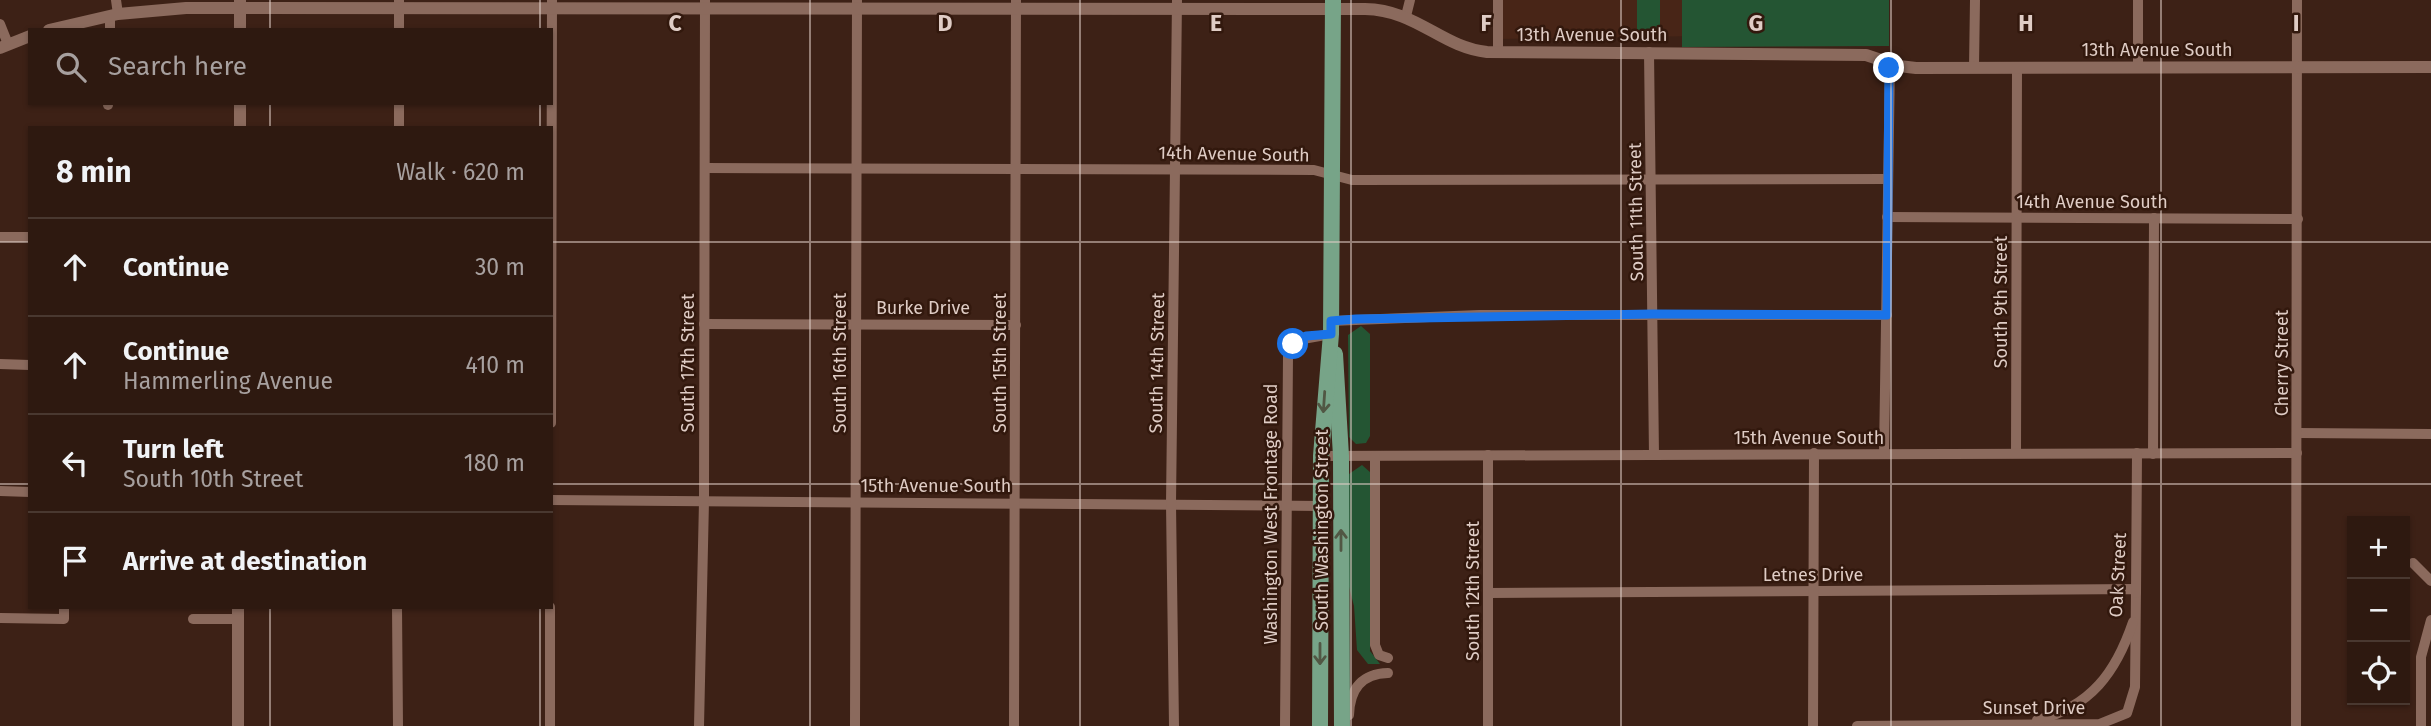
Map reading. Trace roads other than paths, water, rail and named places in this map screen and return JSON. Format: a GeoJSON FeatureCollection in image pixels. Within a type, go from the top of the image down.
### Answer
{"type":"FeatureCollection","features":[{"type":"Feature","properties":{"kind":"main road","name":"South Washington Street"},"geometry":{"type":"LineString","coordinates":[[1320,726],[1321,456],[1331,328],[1333,4]]}},
{"type":"Feature","properties":{"kind":"main road","name":"South Washington Street"},"geometry":{"type":"LineString","coordinates":[[1331,328],[1340,400],[1342,726]]}},
{"type":"Feature","properties":{"kind":"street"},"geometry":{"type":"LineString","coordinates":[[111,28],[116,0]]}},
{"type":"Feature","properties":{"kind":"street"},"geometry":{"type":"LineString","coordinates":[[1406,16],[1410,0]]}},
{"type":"Feature","properties":{"kind":"street"},"geometry":{"type":"LineString","coordinates":[[1498,0],[1498,52]]}},
{"type":"Feature","properties":{"kind":"street"},"geometry":{"type":"LineString","coordinates":[[1974,67],[1975,0]]}},
{"type":"Feature","properties":{"kind":"street"},"geometry":{"type":"LineString","coordinates":[[2138,0],[2138,68]]}},
{"type":"Feature","properties":{"kind":"street","name":"Cherry Street"},"geometry":{"type":"LineString","coordinates":[[2296,726],[2297,0]]}},
{"type":"Feature","properties":{"kind":"street"},"geometry":{"type":"LineString","coordinates":[[240,4],[240,28]]}},
{"type":"Feature","properties":{"kind":"street","name":"13th Avenue South"},"geometry":{"type":"LineString","coordinates":[[58,28],[114,15],[240,4],[1333,4],[1381,9],[1406,16],[1466,48],[1498,52],[1866,55],[1904,67],[2431,67]]}},
{"type":"Feature","properties":{"kind":"street"},"geometry":{"type":"LineString","coordinates":[[399,4],[399,28]]}},
{"type":"Feature","properties":{"kind":"street"},"geometry":{"type":"LineString","coordinates":[[552,4],[552,28]]}},
{"type":"Feature","properties":{"kind":"street","name":"South 17th Street"},"geometry":{"type":"LineString","coordinates":[[699,726],[704,501],[705,4]]}},
{"type":"Feature","properties":{"kind":"street","name":"South 16th Street"},"geometry":{"type":"LineString","coordinates":[[855,726],[857,4]]}},
{"type":"Feature","properties":{"kind":"street","name":"South 15th Street"},"geometry":{"type":"LineString","coordinates":[[1014,726],[1016,4]]}},
{"type":"Feature","properties":{"kind":"street","name":"South 14th Street"},"geometry":{"type":"LineString","coordinates":[[1174,726],[1171,503],[1177,4]]}},
{"type":"Feature","properties":{"kind":"street"},"geometry":{"type":"LineString","coordinates":[[0,24],[4,46],[28,37]]}},
{"type":"Feature","properties":{"kind":"street","name":"South 11th Street"},"geometry":{"type":"LineString","coordinates":[[1650,52],[1654,455]]}},
{"type":"Feature","properties":{"kind":"street"},"geometry":{"type":"LineString","coordinates":[[1885,454],[1890,62]]}},
{"type":"Feature","properties":{"kind":"street","name":"South 9th Street"},"geometry":{"type":"LineString","coordinates":[[2016,453],[2017,67]]}},
{"type":"Feature","properties":{"kind":"street"},"geometry":{"type":"LineString","coordinates":[[240,105],[240,126]]}},
{"type":"Feature","properties":{"kind":"street"},"geometry":{"type":"LineString","coordinates":[[399,105],[399,126]]}},
{"type":"Feature","properties":{"kind":"street"},"geometry":{"type":"LineString","coordinates":[[552,105],[552,126]]}},
{"type":"Feature","properties":{"kind":"street","name":"14th Avenue South"},"geometry":{"type":"LineString","coordinates":[[705,168],[1314,170],[1352,180],[1887,179]]}},
{"type":"Feature","properties":{"kind":"street","name":"14th Avenue South"},"geometry":{"type":"LineString","coordinates":[[1886,217],[2298,219]]}},
{"type":"Feature","properties":{"kind":"street"},"geometry":{"type":"LineString","coordinates":[[2153,454],[2154,218]]}},
{"type":"Feature","properties":{"kind":"street"},"geometry":{"type":"LineString","coordinates":[[0,237],[28,237]]}},
{"type":"Feature","properties":{"kind":"street","name":"Washington West Frontage Road"},"geometry":{"type":"LineString","coordinates":[[1285,726],[1290,349],[1306,336],[1331,328],[1479,315],[1887,315]]}},
{"type":"Feature","properties":{"kind":"street","name":"Burke Drive"},"geometry":{"type":"LineString","coordinates":[[704,324],[1016,325]]}},
{"type":"Feature","properties":{"kind":"street"},"geometry":{"type":"LineString","coordinates":[[0,364],[28,365]]}},
{"type":"Feature","properties":{"kind":"street"},"geometry":{"type":"LineString","coordinates":[[2298,433],[2431,434]]}},
{"type":"Feature","properties":{"kind":"street"},"geometry":{"type":"LineString","coordinates":[[1813,726],[1814,453]]}},
{"type":"Feature","properties":{"kind":"street","name":"Oak Street"},"geometry":{"type":"LineString","coordinates":[[2022,724],[2059,715],[2083,699],[2106,678],[2122,655],[2134,621],[2137,453]]}},
{"type":"Feature","properties":{"kind":"street","name":"15th Avenue South"},"geometry":{"type":"LineString","coordinates":[[1321,456],[2297,453]]}},
{"type":"Feature","properties":{"kind":"street","name":"South 12th Street"},"geometry":{"type":"LineString","coordinates":[[1488,455],[1488,726]]}},
{"type":"Feature","properties":{"kind":"street"},"geometry":{"type":"LineString","coordinates":[[1375,456],[1375,645],[1379,655],[1388,658]]}},
{"type":"Feature","properties":{"kind":"street"},"geometry":{"type":"LineString","coordinates":[[0,491],[28,492]]}},
{"type":"Feature","properties":{"kind":"street","name":"15th Avenue South"},"geometry":{"type":"LineString","coordinates":[[553,500],[1014,501],[1321,506]]}},
{"type":"Feature","properties":{"kind":"street"},"geometry":{"type":"LineString","coordinates":[[2413,564],[2431,580]]}},
{"type":"Feature","properties":{"kind":"street","name":"Letnes Drive"},"geometry":{"type":"LineString","coordinates":[[1489,593],[2136,589]]}},
{"type":"Feature","properties":{"kind":"street","name":"Sunset Drive"},"geometry":{"type":"LineString","coordinates":[[1857,726],[2101,724],[2127,713],[2135,687],[2136,589]]}},
{"type":"Feature","properties":{"kind":"street"},"geometry":{"type":"LineString","coordinates":[[0,618],[64,619],[64,609]]}},
{"type":"Feature","properties":{"kind":"street"},"geometry":{"type":"LineString","coordinates":[[397,609],[398,726]]}},
{"type":"Feature","properties":{"kind":"street"},"geometry":{"type":"LineString","coordinates":[[550,726],[551,609]]}},
{"type":"Feature","properties":{"kind":"street"},"geometry":{"type":"LineString","coordinates":[[193,619],[238,613],[238,726]]}},
{"type":"Feature","properties":{"kind":"street"},"geometry":{"type":"LineString","coordinates":[[2421,726],[2421,657],[2431,620]]}},
{"type":"Feature","properties":{"kind":"street"},"geometry":{"type":"LineString","coordinates":[[1349,726],[1351,698],[1358,683],[1369,676],[1388,673]]}}]}
